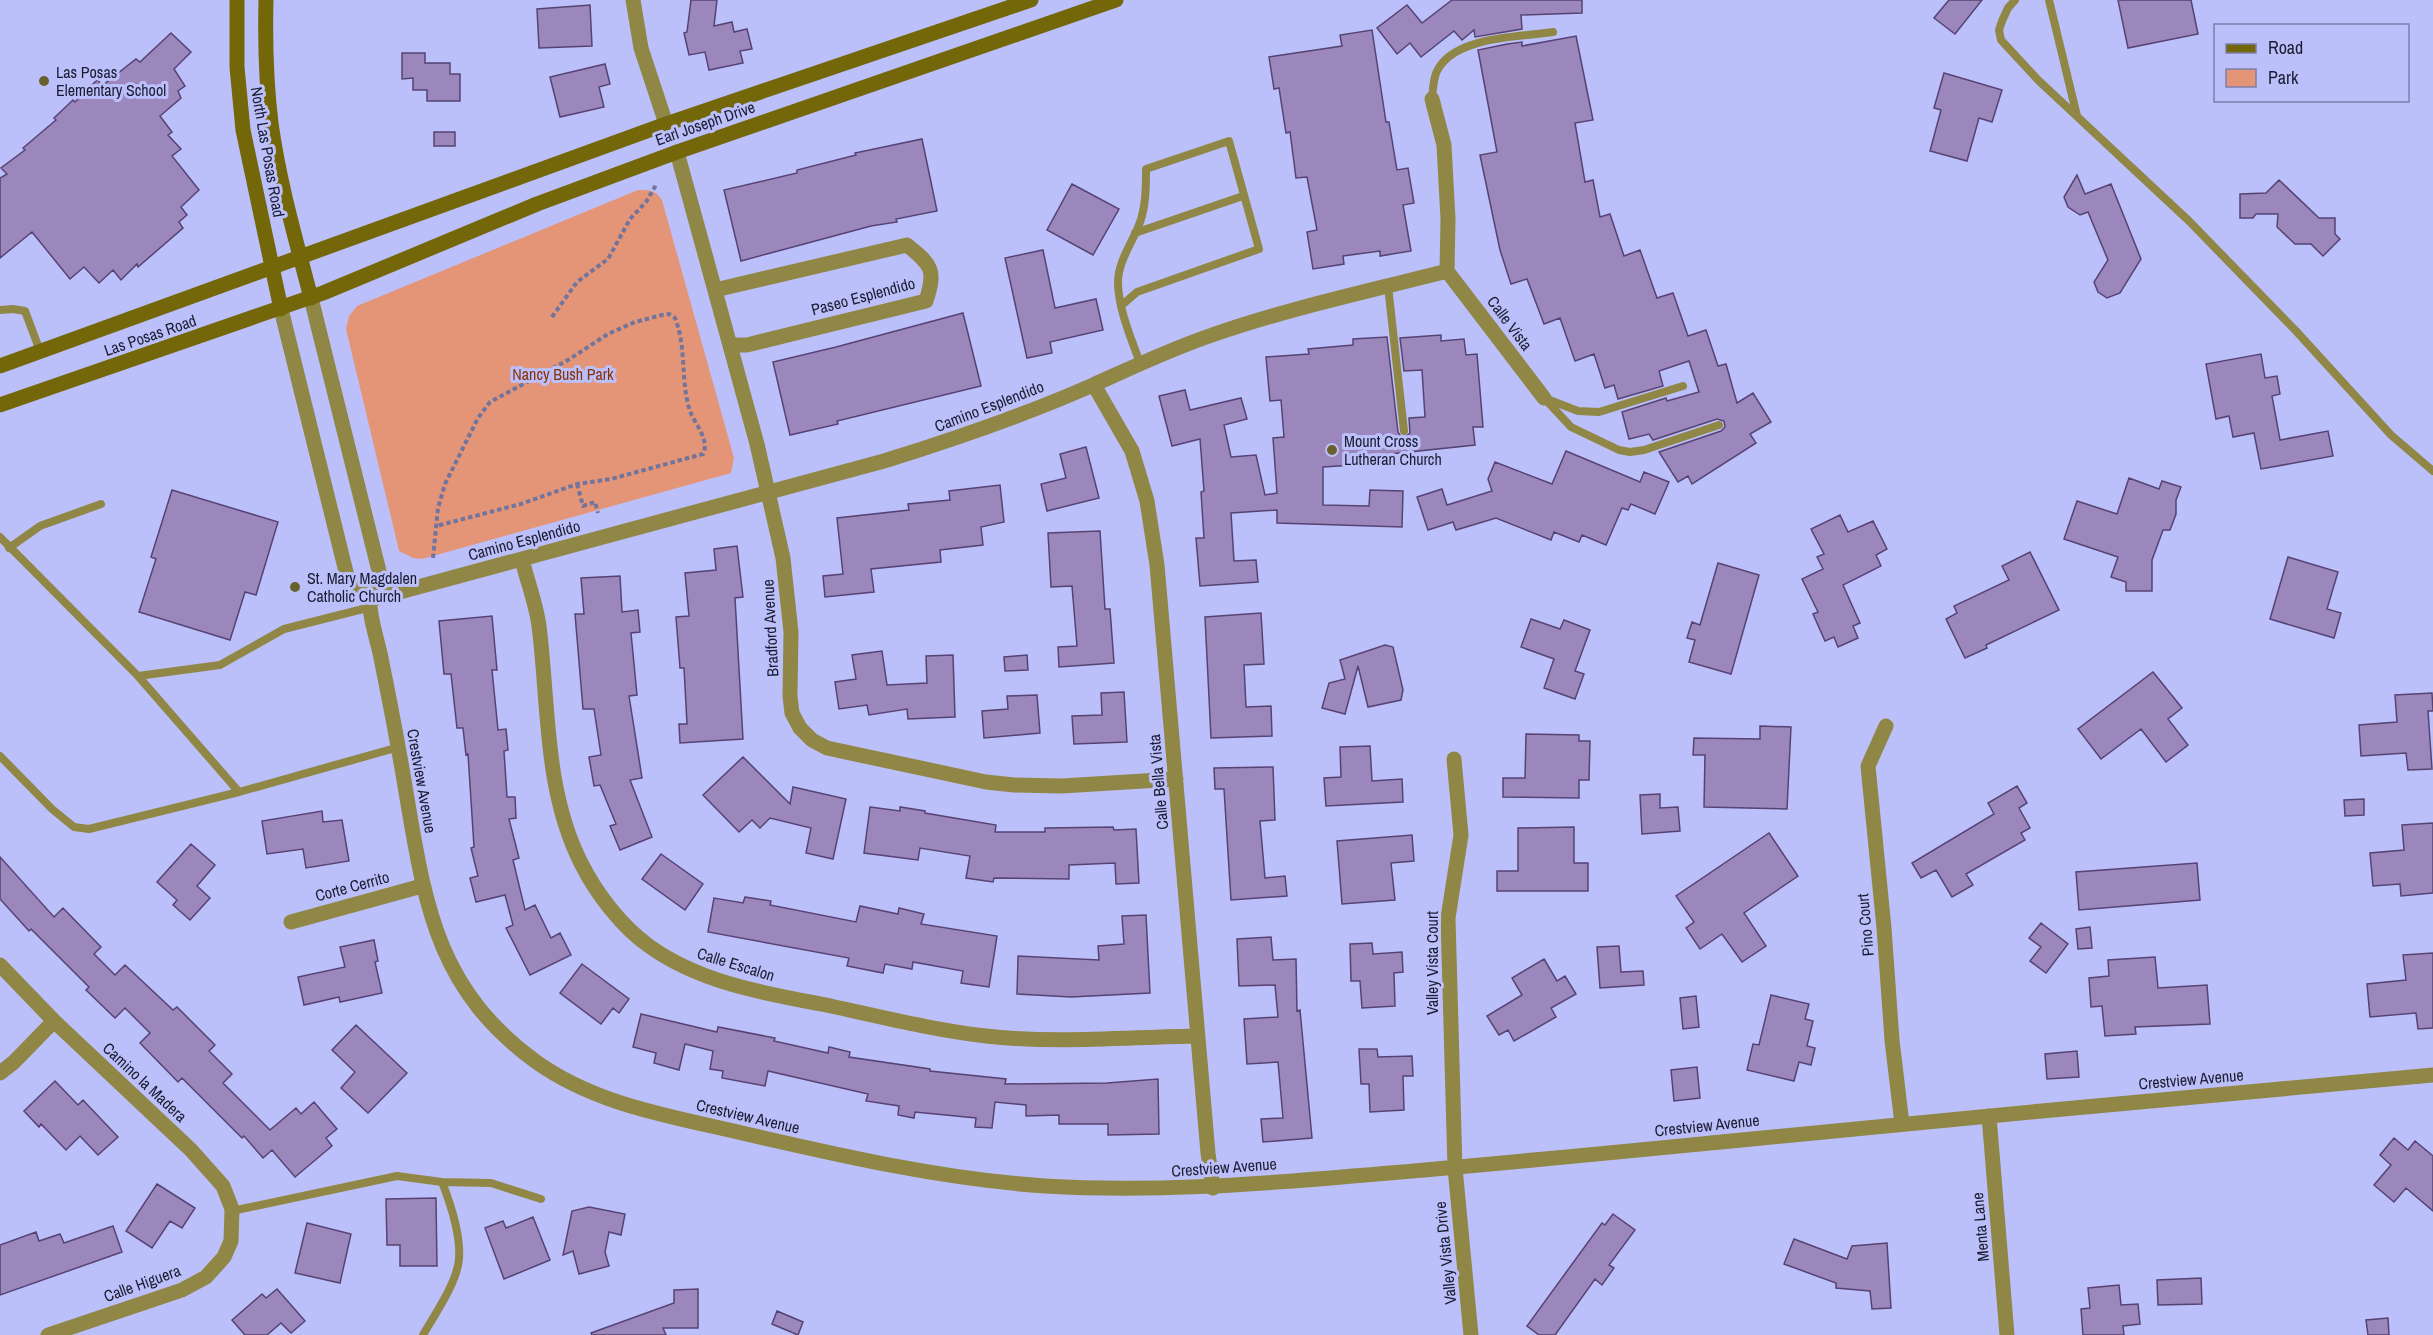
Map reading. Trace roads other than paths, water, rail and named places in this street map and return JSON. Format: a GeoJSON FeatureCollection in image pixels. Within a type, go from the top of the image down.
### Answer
{"type":"FeatureCollection","features":[{"type":"Feature","properties":{"kind":"main road","name":"North Las Posas Road"},"geometry":{"type":"LineString","coordinates":[[237,0],[237,67],[243,130],[281,309]]}},
{"type":"Feature","properties":{"kind":"main road","name":"North Las Posas Road"},"geometry":{"type":"LineString","coordinates":[[266,0],[266,63],[271,124],[311,298]]}},
{"type":"Feature","properties":{"kind":"main road","name":"Earl Joseph Drive"},"geometry":{"type":"LineString","coordinates":[[300,257],[666,124],[1031,0]]}},
{"type":"Feature","properties":{"kind":"main road","name":"Earl Joseph Drive"},"geometry":{"type":"LineString","coordinates":[[311,298],[537,204],[677,152],[1116,0]]}},
{"type":"Feature","properties":{"kind":"main road","name":"Las Posas Road"},"geometry":{"type":"LineString","coordinates":[[0,366],[300,257]]}},
{"type":"Feature","properties":{"kind":"main road","name":"Las Posas Road"},"geometry":{"type":"LineString","coordinates":[[0,405],[311,298]]}},
{"type":"Feature","properties":{"kind":"street"},"geometry":{"type":"LineString","coordinates":[[633,0],[641,48],[666,124]]}},
{"type":"Feature","properties":{"kind":"street"},"geometry":{"type":"LineString","coordinates":[[1432,99],[1444,145],[1448,219],[1447,271]]}},
{"type":"Feature","properties":{"kind":"street","name":"Bradford Avenue"},"geometry":{"type":"LineString","coordinates":[[677,152],[757,444],[783,558],[791,632],[790,696],[792,713],[800,728],[812,740],[827,748],[986,782],[1062,786],[1176,780]]}},
{"type":"Feature","properties":{"kind":"street","name":"Paseo Esplendido"},"geometry":{"type":"LineString","coordinates":[[715,290],[907,245],[925,259],[933,278],[926,301],[747,345],[730,345]]}},
{"type":"Feature","properties":{"kind":"street","name":"Camino Esplendido"},"geometry":{"type":"LineString","coordinates":[[370,603],[522,559],[884,461],[948,441],[1094,385],[1140,363],[1213,334],[1272,315],[1447,271]]}},
{"type":"Feature","properties":{"kind":"street","name":"Calle Vista"},"geometry":{"type":"LineString","coordinates":[[1447,271],[1544,398]]}},
{"type":"Feature","properties":{"kind":"street"},"geometry":{"type":"LineString","coordinates":[[281,309],[349,584],[370,603],[380,575],[311,298]]}},
{"type":"Feature","properties":{"kind":"street","name":"Calle Bella Vista"},"geometry":{"type":"LineString","coordinates":[[1094,385],[1132,451],[1147,501],[1157,565],[1213,1188]]}},
{"type":"Feature","properties":{"kind":"street","name":"Calle Escalon"},"geometry":{"type":"LineString","coordinates":[[522,559],[538,622],[550,750],[565,824],[580,862],[594,885],[615,914],[650,947],[684,967],[703,975],[772,994],[986,1036],[1098,1039],[1198,1036]]}},
{"type":"Feature","properties":{"kind":"street","name":"Crestview Avenue"},"geometry":{"type":"LineString","coordinates":[[370,603],[399,747],[422,886],[443,949],[460,981],[483,1012],[527,1055],[565,1080],[594,1095],[647,1111],[835,1154],[954,1176],[1077,1187],[1213,1188],[1455,1168],[2433,1075]]}},
{"type":"Feature","properties":{"kind":"street","name":"Pino Court"},"geometry":{"type":"LineString","coordinates":[[1886,726],[1868,766],[1884,928],[1892,1040],[1902,1124]]}},
{"type":"Feature","properties":{"kind":"street","name":"Valley Vista Court"},"geometry":{"type":"LineString","coordinates":[[1454,759],[1461,835],[1448,918],[1455,1168]]}},
{"type":"Feature","properties":{"kind":"street","name":"Corte Cerrito"},"geometry":{"type":"LineString","coordinates":[[291,922],[422,886]]}},
{"type":"Feature","properties":{"kind":"street","name":"Camino la Madera"},"geometry":{"type":"LineString","coordinates":[[0,965],[54,1021],[190,1150],[223,1186],[232,1211],[231,1241]]}},
{"type":"Feature","properties":{"kind":"street"},"geometry":{"type":"LineString","coordinates":[[0,1073],[54,1021]]}},
{"type":"Feature","properties":{"kind":"street","name":"Menta Lane"},"geometry":{"type":"LineString","coordinates":[[1989,1116],[2007,1335]]}},
{"type":"Feature","properties":{"kind":"street","name":"Valley Vista Drive"},"geometry":{"type":"LineString","coordinates":[[1455,1168],[1471,1335]]}},
{"type":"Feature","properties":{"kind":"street","name":"Calle Higuera"},"geometry":{"type":"LineString","coordinates":[[48,1335],[182,1290],[215,1269],[224,1257],[231,1241]]}},
{"type":"Feature","properties":{"kind":"lane"},"geometry":{"type":"LineString","coordinates":[[2015,0],[2002,21],[1999,30],[2001,40],[2078,117],[2189,221],[2296,331],[2391,435],[2433,471]]}},
{"type":"Feature","properties":{"kind":"lane"},"geometry":{"type":"LineString","coordinates":[[2049,0],[2078,117]]}},
{"type":"Feature","properties":{"kind":"lane"},"geometry":{"type":"LineString","coordinates":[[1432,99],[1438,69],[1453,54],[1466,46],[1490,40],[1553,32]]}},
{"type":"Feature","properties":{"kind":"lane"},"geometry":{"type":"LineString","coordinates":[[1122,305],[1137,291],[1259,249],[1229,141],[1146,170],[1146,195],[1135,233],[1121,264],[1118,280],[1122,305],[1140,363]]}},
{"type":"Feature","properties":{"kind":"lane"},"geometry":{"type":"LineString","coordinates":[[1135,233],[1244,196]]}},
{"type":"Feature","properties":{"kind":"lane"},"geometry":{"type":"LineString","coordinates":[[1388,286],[1404,431]]}},
{"type":"Feature","properties":{"kind":"lane"},"geometry":{"type":"LineString","coordinates":[[0,310],[25,311],[40,351]]}},
{"type":"Feature","properties":{"kind":"lane"},"geometry":{"type":"LineString","coordinates":[[1544,398],[1578,411],[1599,412],[1683,387]]}},
{"type":"Feature","properties":{"kind":"lane"},"geometry":{"type":"LineString","coordinates":[[1544,398],[1570,427],[1619,450],[1630,452],[1644,450],[1719,425]]}},
{"type":"Feature","properties":{"kind":"lane"},"geometry":{"type":"LineString","coordinates":[[9,548],[40,526],[101,504]]}},
{"type":"Feature","properties":{"kind":"lane"},"geometry":{"type":"LineString","coordinates":[[0,537],[138,676],[239,792]]}},
{"type":"Feature","properties":{"kind":"lane"},"geometry":{"type":"LineString","coordinates":[[138,676],[220,665],[284,629],[370,603]]}},
{"type":"Feature","properties":{"kind":"lane"},"geometry":{"type":"LineString","coordinates":[[0,756],[52,810],[74,827],[89,829],[239,792],[399,747]]}},
{"type":"Feature","properties":{"kind":"lane"},"geometry":{"type":"LineString","coordinates":[[232,1211],[397,1176],[442,1182],[491,1184],[541,1199]]}},
{"type":"Feature","properties":{"kind":"lane"},"geometry":{"type":"LineString","coordinates":[[423,1335],[449,1288],[459,1260],[454,1213],[442,1182]]}},
{"type":"Feature","properties":{"kind":"place","name":"Las Posas Elementary School"},"geometry":{"type":"Point","coordinates":[44,81]}},
{"type":"Feature","properties":{"kind":"place","name":"Mount Cross Lutheran Church"},"geometry":{"type":"Point","coordinates":[1332,450]}},
{"type":"Feature","properties":{"kind":"place","name":"St. Mary Magdalen Catholic Church"},"geometry":{"type":"Point","coordinates":[295,587]}},
{"type":"Feature","properties":{"kind":"park label","name":"Nancy Bush Park"},"geometry":{"type":"Point","coordinates":[563,374]}}]}
